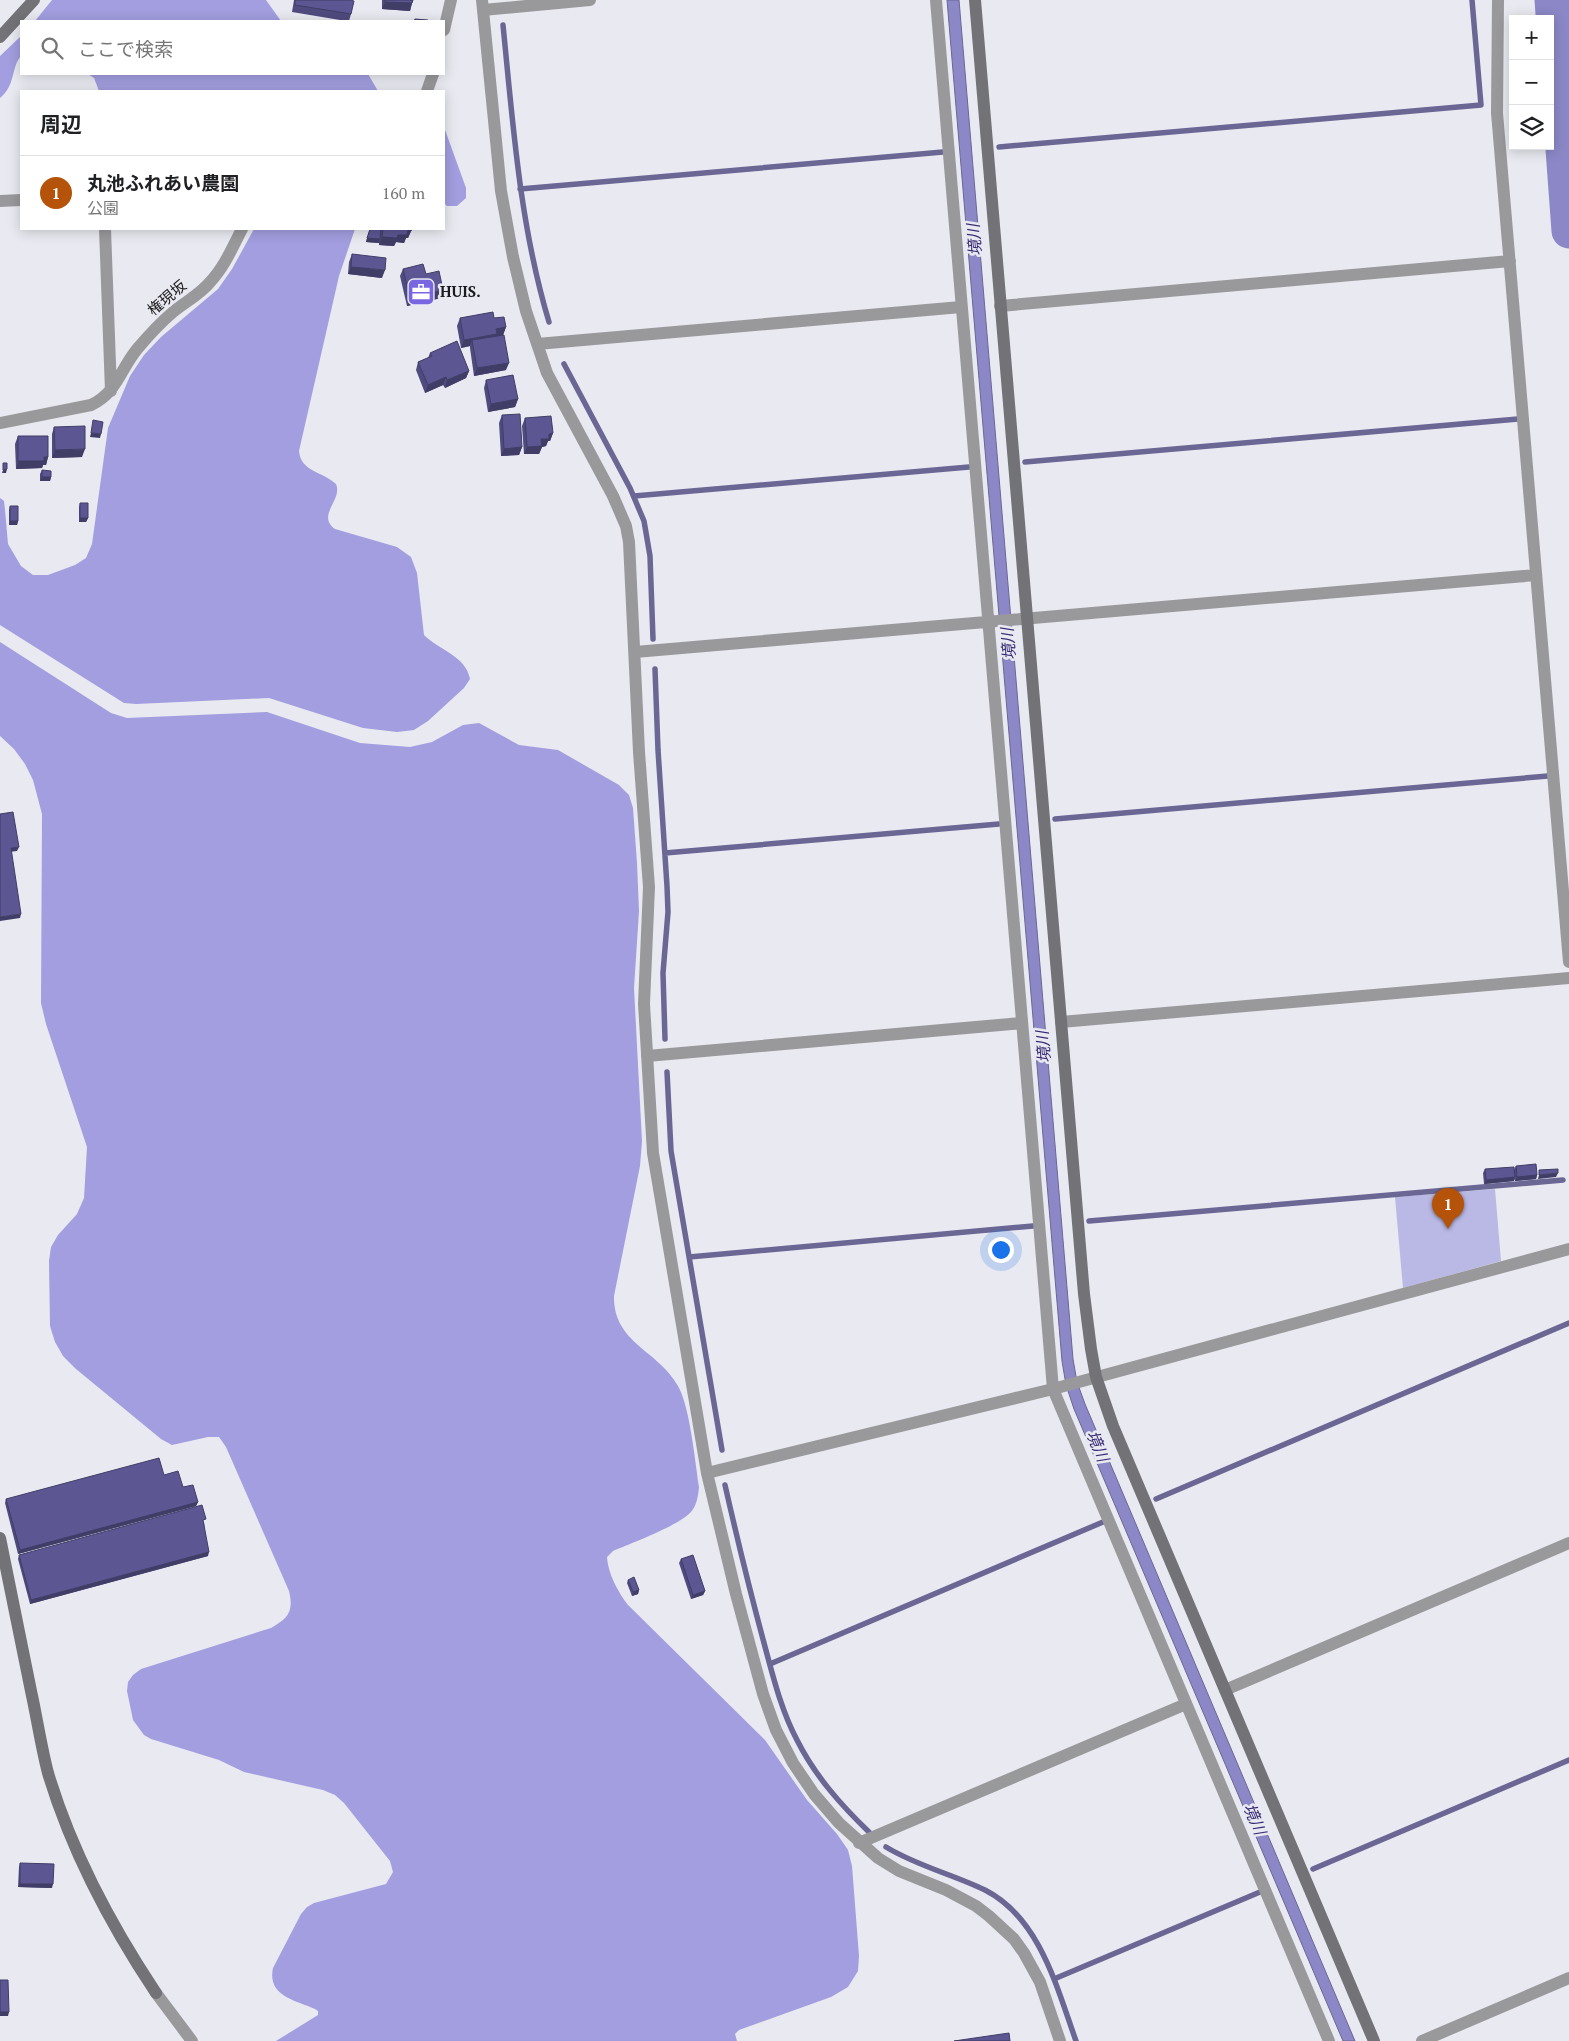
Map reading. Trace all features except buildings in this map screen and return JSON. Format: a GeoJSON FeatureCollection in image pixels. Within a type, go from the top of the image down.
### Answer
{"type":"FeatureCollection","features":[{"type":"Feature","properties":{"kind":"street"},"geometry":{"type":"LineString","coordinates":[[0,37],[34,0]]}},
{"type":"Feature","properties":{"kind":"street"},"geometry":{"type":"LineString","coordinates":[[445,26],[451,0]]}},
{"type":"Feature","properties":{"kind":"street"},"geometry":{"type":"LineString","coordinates":[[590,0],[482,5],[501,191],[519,284],[536,344],[547,373],[614,496],[626,526],[631,558],[639,752],[649,887],[644,988],[653,1152],[707,1473],[738,1604],[763,1694],[776,1730],[793,1764],[808,1787],[826,1809],[859,1843],[899,1871],[946,1890],[976,1906],[1014,1939],[1040,1982],[1060,2041]]}},
{"type":"Feature","properties":{"kind":"street"},"geometry":{"type":"LineString","coordinates":[[936,0],[991,623],[1022,1023],[1057,1387],[1186,1704],[1329,2041]]}},
{"type":"Feature","properties":{"kind":"street"},"geometry":{"type":"LineString","coordinates":[[975,0],[1000,306],[1021,620],[1061,1022],[1086,1322],[1096,1377],[1113,1426],[1374,2041]]}},
{"type":"Feature","properties":{"kind":"street"},"geometry":{"type":"LineString","coordinates":[[1498,0],[1497,113],[1569,962]]}},
{"type":"Feature","properties":{"kind":"street"},"geometry":{"type":"LineString","coordinates":[[427,90],[433,75]]}},
{"type":"Feature","properties":{"kind":"street"},"geometry":{"type":"LineString","coordinates":[[0,201],[20,200]]}},
{"type":"Feature","properties":{"kind":"street"},"geometry":{"type":"LineString","coordinates":[[0,423],[91,405],[103,399],[111,391],[105,230]]}},
{"type":"Feature","properties":{"kind":"street","name":"権現坂"},"geometry":{"type":"LineString","coordinates":[[111,391],[122,371],[154,330],[173,312],[211,282],[224,264],[241,230]]}},
{"type":"Feature","properties":{"kind":"street"},"geometry":{"type":"LineString","coordinates":[[1000,306],[1510,261]]}},
{"type":"Feature","properties":{"kind":"street"},"geometry":{"type":"LineString","coordinates":[[536,344],[962,307]]}},
{"type":"Feature","properties":{"kind":"street"},"geometry":{"type":"LineString","coordinates":[[635,652],[1536,576]]}},
{"type":"Feature","properties":{"kind":"street"},"geometry":{"type":"LineString","coordinates":[[1061,1022],[1569,978]]}},
{"type":"Feature","properties":{"kind":"street"},"geometry":{"type":"LineString","coordinates":[[647,1056],[1022,1023]]}},
{"type":"Feature","properties":{"kind":"street"},"geometry":{"type":"LineString","coordinates":[[707,1473],[1096,1377],[1569,1249]]}},
{"type":"Feature","properties":{"kind":"street"},"geometry":{"type":"LineString","coordinates":[[0,1538],[48,1771],[63,1819],[82,1865],[104,1909],[156,1993],[192,2041]]}},
{"type":"Feature","properties":{"kind":"street"},"geometry":{"type":"LineString","coordinates":[[1225,1690],[1569,1543]]}},
{"type":"Feature","properties":{"kind":"street"},"geometry":{"type":"LineString","coordinates":[[859,1843],[1186,1704]]}},
{"type":"Feature","properties":{"kind":"street"},"geometry":{"type":"LineString","coordinates":[[1422,2041],[1569,1978]]}},
{"type":"Feature","properties":{"kind":"shaded area"},"geometry":{"type":"Polygon","coordinates":[[[52,0],[266,0],[280,20],[36,20],[52,0]]]}},
{"type":"Feature","properties":{"kind":"shaded area"},"geometry":{"type":"Polygon","coordinates":[[[20,37],[20,57],[9,88],[0,98],[0,56],[20,37]]]}},
{"type":"Feature","properties":{"kind":"shaded area"},"geometry":{"type":"Polygon","coordinates":[[[90,75],[369,75],[377,90],[99,90],[94,78],[90,75]]]}},
{"type":"Feature","properties":{"kind":"shaded area"},"geometry":{"type":"Polygon","coordinates":[[[445,130],[466,188],[466,198],[457,206],[447,206],[445,204],[445,130]]]}},
{"type":"Feature","properties":{"kind":"shaded area"},"geometry":{"type":"Polygon","coordinates":[[[253,230],[355,230],[339,276],[299,451],[301,458],[308,467],[336,484],[336,496],[328,518],[330,524],[335,529],[397,547],[411,557],[417,573],[424,635],[458,659],[467,671],[470,679],[464,688],[428,721],[414,730],[397,732],[363,728],[269,698],[124,703],[0,625],[0,498],[4,501],[8,544],[21,566],[33,575],[48,575],[75,565],[86,558],[92,544],[108,428],[130,376],[144,355],[161,337],[218,289],[232,269],[253,230]]]}},
{"type":"Feature","properties":{"kind":"shaded area"},"geometry":{"type":"Polygon","coordinates":[[[0,642],[111,713],[127,718],[267,712],[360,743],[410,747],[432,742],[463,725],[479,723],[519,745],[558,750],[619,785],[629,795],[633,808],[639,911],[634,988],[642,1141],[640,1166],[614,1296],[616,1312],[621,1325],[638,1345],[659,1363],[678,1386],[686,1407],[692,1435],[699,1487],[696,1504],[690,1513],[665,1529],[613,1551],[607,1557],[609,1570],[628,1605],[765,1740],[807,1800],[837,1834],[848,1850],[852,1866],[859,1956],[858,1971],[848,1987],[831,1997],[739,2030],[735,2034],[737,2041],[276,2041],[318,2015],[318,2011],[315,2009],[284,1996],[274,1985],[272,1977],[273,1968],[301,1914],[314,1903],[386,1884],[393,1872],[390,1861],[344,1803],[335,1795],[323,1790],[244,1772],[219,1760],[151,1739],[144,1735],[133,1720],[127,1691],[128,1682],[141,1669],[271,1628],[282,1621],[288,1614],[291,1604],[289,1591],[226,1447],[219,1437],[208,1437],[172,1445],[161,1439],[76,1369],[63,1356],[55,1342],[50,1326],[49,1261],[51,1247],[58,1235],[77,1214],[84,1198],[87,1147],[46,1024],[41,1003],[42,814],[33,780],[25,764],[14,749],[0,736],[0,642]]]}},
{"type":"Feature","properties":{"kind":"shaded area"},"geometry":{"type":"Polygon","coordinates":[[[1495,1189],[1501,1261],[1403,1288],[1395,1197],[1495,1189]]]}},
{"type":"Feature","properties":{"kind":"water","name":"境川"},"geometry":{"type":"Polygon","coordinates":[[[947,0],[959,0],[1073,1359],[1077,1382],[1355,2041],[1343,2041],[1074,1409],[1066,1385],[1062,1361],[947,0]]]}},
{"type":"Feature","properties":{"kind":"waterway"},"geometry":{"type":"LineString","coordinates":[[999,147],[1481,105],[1472,0]]}},
{"type":"Feature","properties":{"kind":"waterway"},"geometry":{"type":"LineString","coordinates":[[1552,0],[1569,231]]}},
{"type":"Feature","properties":{"kind":"waterway"},"geometry":{"type":"LineString","coordinates":[[503,25],[514,138],[524,212],[539,286],[549,322]]}},
{"type":"Feature","properties":{"kind":"waterway"},"geometry":{"type":"LineString","coordinates":[[520,189],[943,152]]}},
{"type":"Feature","properties":{"kind":"waterway"},"geometry":{"type":"LineString","coordinates":[[564,364],[630,488],[644,521],[650,556],[653,639]]}},
{"type":"Feature","properties":{"kind":"waterway"},"geometry":{"type":"LineString","coordinates":[[1025,462],[1518,419]]}},
{"type":"Feature","properties":{"kind":"waterway"},"geometry":{"type":"LineString","coordinates":[[634,496],[969,467]]}},
{"type":"Feature","properties":{"kind":"waterway"},"geometry":{"type":"LineString","coordinates":[[655,669],[668,912],[663,973],[665,1039]]}},
{"type":"Feature","properties":{"kind":"waterway"},"geometry":{"type":"LineString","coordinates":[[1055,819],[1548,776]]}},
{"type":"Feature","properties":{"kind":"waterway"},"geometry":{"type":"LineString","coordinates":[[665,853],[999,824]]}},
{"type":"Feature","properties":{"kind":"waterway"},"geometry":{"type":"LineString","coordinates":[[667,1072],[671,1151],[722,1450]]}},
{"type":"Feature","properties":{"kind":"waterway"},"geometry":{"type":"LineString","coordinates":[[1089,1221],[1563,1180]]}},
{"type":"Feature","properties":{"kind":"waterway"},"geometry":{"type":"LineString","coordinates":[[689,1257],[1033,1226]]}},
{"type":"Feature","properties":{"kind":"waterway"},"geometry":{"type":"LineString","coordinates":[[1156,1499],[1569,1323]]}},
{"type":"Feature","properties":{"kind":"waterway"},"geometry":{"type":"LineString","coordinates":[[725,1485],[759,1623],[786,1717],[804,1753],[820,1778],[869,1832]]}},
{"type":"Feature","properties":{"kind":"waterway"},"geometry":{"type":"LineString","coordinates":[[770,1664],[1103,1522]]}},
{"type":"Feature","properties":{"kind":"waterway"},"geometry":{"type":"LineString","coordinates":[[1313,1869],[1569,1760]]}},
{"type":"Feature","properties":{"kind":"waterway"},"geometry":{"type":"LineString","coordinates":[[886,1847],[898,1854],[985,1890],[1004,1902],[1020,1918],[1044,1956],[1062,1999],[1076,2041]]}},
{"type":"Feature","properties":{"kind":"waterway"},"geometry":{"type":"LineString","coordinates":[[1054,1979],[1260,1892]]}},
{"type":"Feature","properties":{"kind":"place","name":"HUIS."},"geometry":{"type":"Point","coordinates":[421,292]}},
{"type":"Feature","properties":{"kind":"place","name":"丸池ふれあい農園"},"geometry":{"type":"Point","coordinates":[1448,1229]}}]}
